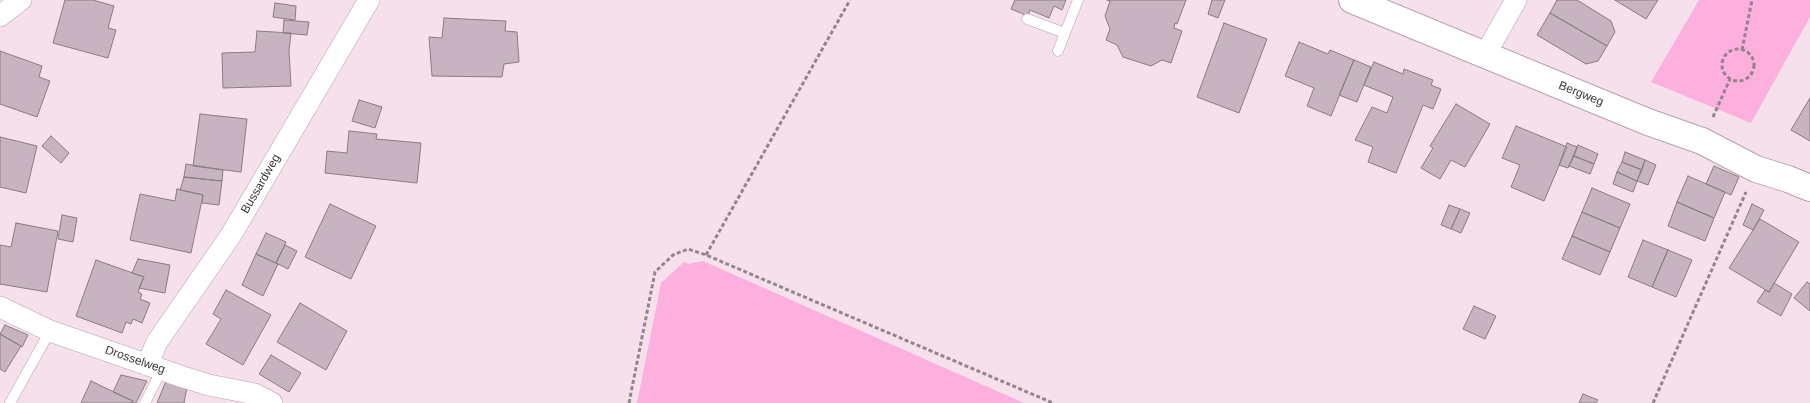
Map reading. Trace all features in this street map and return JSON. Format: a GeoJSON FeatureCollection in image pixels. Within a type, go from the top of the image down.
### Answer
{"type":"FeatureCollection","features":[{"type":"Feature","properties":{"kind":"street"},"geometry":{"type":"LineString","coordinates":[[0,16],[20,0]]}},
{"type":"Feature","properties":{"kind":"street","name":"Bussardweg"},"geometry":{"type":"LineString","coordinates":[[154,367],[157,342],[231,235],[369,0]]}},
{"type":"Feature","properties":{"kind":"street","name":"Bergweg"},"geometry":{"type":"LineString","coordinates":[[1352,0],[1648,122],[1702,141],[1756,169],[1810,188]]}},
{"type":"Feature","properties":{"kind":"street"},"geometry":{"type":"LineString","coordinates":[[1485,55],[1516,0]]}},
{"type":"Feature","properties":{"kind":"street","name":"Drosselweg"},"geometry":{"type":"LineString","coordinates":[[0,307],[50,331],[209,384],[254,394],[272,403]]}},
{"type":"Feature","properties":{"kind":"lane"},"geometry":{"type":"LineString","coordinates":[[1058,51],[1078,0]]}},
{"type":"Feature","properties":{"kind":"lane"},"geometry":{"type":"LineString","coordinates":[[1027,19],[1064,33]]}},
{"type":"Feature","properties":{"kind":"lane"},"geometry":{"type":"LineString","coordinates":[[10,403],[50,331]]}},
{"type":"Feature","properties":{"kind":"lane"},"geometry":{"type":"LineString","coordinates":[[145,403],[154,367]]}},
{"type":"Feature","properties":{"kind":"path"},"geometry":{"type":"LineString","coordinates":[[706,255],[850,0]]}},
{"type":"Feature","properties":{"kind":"path"},"geometry":{"type":"LineString","coordinates":[[1742,50],[1752,0]]}},
{"type":"Feature","properties":{"kind":"path"},"geometry":{"type":"LineString","coordinates":[[1733,50],[1742,50],[1748,53],[1753,62],[1752,73],[1743,80],[1736,81],[1730,79],[1724,72],[1722,63],[1727,53],[1733,50]]}},
{"type":"Feature","properties":{"kind":"path"},"geometry":{"type":"LineString","coordinates":[[1702,141],[1730,79]]}},
{"type":"Feature","properties":{"kind":"path"},"geometry":{"type":"LineString","coordinates":[[1653,403],[1756,169]]}},
{"type":"Feature","properties":{"kind":"path"},"geometry":{"type":"LineString","coordinates":[[630,403],[656,272],[673,255],[688,249],[1052,403]]}},
{"type":"Feature","properties":{"kind":"shaded area"},"geometry":{"type":"Polygon","coordinates":[[[1699,0],[1810,0],[1810,17],[1751,123],[1651,82],[1699,0]]]}},
{"type":"Feature","properties":{"kind":"shaded area"},"geometry":{"type":"Polygon","coordinates":[[[703,261],[1024,403],[637,403],[661,283],[684,262],[688,264],[703,261]]]}},
{"type":"Feature","properties":{"kind":"building"},"geometry":{"type":"Polygon","coordinates":[[[65,0],[93,0],[114,6],[108,28],[116,30],[108,58],[53,43],[65,0]]]}},
{"type":"Feature","properties":{"kind":"building"},"geometry":{"type":"Polygon","coordinates":[[[1015,0],[1066,0],[1062,10],[1054,6],[1049,18],[1030,10],[1028,16],[1011,9],[1015,0]]]}},
{"type":"Feature","properties":{"kind":"building"},"geometry":{"type":"Polygon","coordinates":[[[1107,0],[1186,0],[1177,24],[1175,23],[1174,28],[1182,31],[1171,63],[1162,60],[1151,66],[1123,57],[1117,45],[1106,40],[1110,29],[1105,16],[1110,1],[1107,0]]]}},
{"type":"Feature","properties":{"kind":"building"},"geometry":{"type":"Polygon","coordinates":[[[1212,0],[1225,0],[1218,18],[1208,14],[1212,0]]]}},
{"type":"Feature","properties":{"kind":"building"},"geometry":{"type":"Polygon","coordinates":[[[1557,0],[1577,0],[1611,21],[1615,32],[1607,46],[1550,13],[1557,0]]]}},
{"type":"Feature","properties":{"kind":"building"},"geometry":{"type":"Polygon","coordinates":[[[1615,0],[1658,0],[1646,19],[1615,0]]]}},
{"type":"Feature","properties":{"kind":"building"},"geometry":{"type":"Polygon","coordinates":[[[275,3],[296,6],[295,20],[273,17],[275,3]]]}},
{"type":"Feature","properties":{"kind":"building"},"geometry":{"type":"Polygon","coordinates":[[[1550,13],[1607,46],[1598,61],[1586,64],[1537,35],[1550,13]]]}},
{"type":"Feature","properties":{"kind":"building"},"geometry":{"type":"Polygon","coordinates":[[[444,18],[506,21],[505,31],[517,32],[519,62],[504,64],[502,77],[432,76],[429,37],[442,38],[444,18]]]}},
{"type":"Feature","properties":{"kind":"building"},"geometry":{"type":"Polygon","coordinates":[[[284,20],[309,22],[307,35],[283,33],[284,20]]]}},
{"type":"Feature","properties":{"kind":"building"},"geometry":{"type":"Polygon","coordinates":[[[1224,23],[1267,39],[1239,113],[1197,97],[1224,23]]]}},
{"type":"Feature","properties":{"kind":"building"},"geometry":{"type":"Polygon","coordinates":[[[257,31],[291,33],[289,51],[291,86],[223,88],[222,53],[255,52],[257,31]]]}},
{"type":"Feature","properties":{"kind":"building"},"geometry":{"type":"Polygon","coordinates":[[[1299,42],[1328,54],[1330,50],[1354,60],[1331,116],[1307,106],[1314,88],[1285,76],[1299,42]]]}},
{"type":"Feature","properties":{"kind":"building"},"geometry":{"type":"Polygon","coordinates":[[[0,51],[42,66],[39,77],[50,81],[37,117],[0,104],[0,51]]]}},
{"type":"Feature","properties":{"kind":"building"},"geometry":{"type":"Polygon","coordinates":[[[1354,60],[1371,67],[1357,102],[1339,95],[1354,60]]]}},
{"type":"Feature","properties":{"kind":"building"},"geometry":{"type":"Polygon","coordinates":[[[1374,62],[1403,74],[1404,69],[1433,80],[1431,85],[1441,89],[1433,109],[1423,105],[1396,173],[1368,162],[1373,147],[1355,140],[1372,107],[1387,113],[1393,97],[1364,85],[1374,62]]]}},
{"type":"Feature","properties":{"kind":"building"},"geometry":{"type":"Polygon","coordinates":[[[1810,98],[1810,141],[1791,130],[1810,98]]]}},
{"type":"Feature","properties":{"kind":"building"},"geometry":{"type":"Polygon","coordinates":[[[359,100],[382,107],[375,128],[352,121],[359,100]]]}},
{"type":"Feature","properties":{"kind":"building"},"geometry":{"type":"Polygon","coordinates":[[[1456,104],[1490,124],[1465,167],[1451,160],[1440,179],[1421,168],[1433,148],[1430,146],[1456,104]]]}},
{"type":"Feature","properties":{"kind":"building"},"geometry":{"type":"Polygon","coordinates":[[[200,114],[247,119],[241,172],[193,166],[200,114]]]}},
{"type":"Feature","properties":{"kind":"building"},"geometry":{"type":"Polygon","coordinates":[[[1516,126],[1567,147],[1544,201],[1511,187],[1520,165],[1502,158],[1516,126]]]}},
{"type":"Feature","properties":{"kind":"building"},"geometry":{"type":"Polygon","coordinates":[[[349,131],[377,134],[376,139],[421,143],[417,183],[325,173],[327,151],[347,153],[349,131]]]}},
{"type":"Feature","properties":{"kind":"building"},"geometry":{"type":"Polygon","coordinates":[[[51,136],[69,153],[61,163],[42,146],[51,136]]]}},
{"type":"Feature","properties":{"kind":"building"},"geometry":{"type":"Polygon","coordinates":[[[0,137],[37,146],[26,193],[0,187],[0,137]]]}},
{"type":"Feature","properties":{"kind":"building"},"geometry":{"type":"Polygon","coordinates":[[[1567,143],[1577,147],[1568,168],[1559,165],[1567,143]]]}},
{"type":"Feature","properties":{"kind":"building"},"geometry":{"type":"Polygon","coordinates":[[[1578,145],[1598,154],[1594,164],[1574,156],[1578,145]]]}},
{"type":"Feature","properties":{"kind":"building"},"geometry":{"type":"Polygon","coordinates":[[[1625,152],[1645,160],[1642,170],[1622,162],[1625,152]]]}},
{"type":"Feature","properties":{"kind":"building"},"geometry":{"type":"Polygon","coordinates":[[[1574,156],[1594,164],[1590,174],[1569,166],[1574,156]]]}},
{"type":"Feature","properties":{"kind":"building"},"geometry":{"type":"Polygon","coordinates":[[[1645,160],[1656,165],[1648,185],[1637,181],[1645,160]]]}},
{"type":"Feature","properties":{"kind":"building"},"geometry":{"type":"Polygon","coordinates":[[[1622,162],[1642,170],[1637,181],[1617,172],[1622,162]]]}},
{"type":"Feature","properties":{"kind":"building"},"geometry":{"type":"Polygon","coordinates":[[[186,164],[223,170],[222,181],[184,177],[186,164]]]}},
{"type":"Feature","properties":{"kind":"building"},"geometry":{"type":"Polygon","coordinates":[[[1714,166],[1739,177],[1731,195],[1706,184],[1714,166]]]}},
{"type":"Feature","properties":{"kind":"building"},"geometry":{"type":"Polygon","coordinates":[[[1617,172],[1637,181],[1633,192],[1613,184],[1617,172]]]}},
{"type":"Feature","properties":{"kind":"building"},"geometry":{"type":"Polygon","coordinates":[[[1688,176],[1725,192],[1714,218],[1677,202],[1688,176]]]}},
{"type":"Feature","properties":{"kind":"building"},"geometry":{"type":"Polygon","coordinates":[[[184,177],[222,181],[219,205],[202,203],[203,195],[180,190],[184,177]]]}},
{"type":"Feature","properties":{"kind":"building"},"geometry":{"type":"Polygon","coordinates":[[[1592,188],[1630,204],[1620,228],[1582,212],[1592,188]]]}},
{"type":"Feature","properties":{"kind":"building"},"geometry":{"type":"Polygon","coordinates":[[[177,189],[203,195],[191,253],[130,240],[140,194],[175,201],[177,189]]]}},
{"type":"Feature","properties":{"kind":"building"},"geometry":{"type":"Polygon","coordinates":[[[1677,202],[1714,218],[1705,241],[1668,226],[1677,202]]]}},
{"type":"Feature","properties":{"kind":"building"},"geometry":{"type":"Polygon","coordinates":[[[330,204],[376,226],[351,279],[305,257],[330,204]]]}},
{"type":"Feature","properties":{"kind":"building"},"geometry":{"type":"Polygon","coordinates":[[[1752,204],[1764,210],[1753,230],[1743,225],[1752,204]]]}},
{"type":"Feature","properties":{"kind":"building"},"geometry":{"type":"Polygon","coordinates":[[[1449,205],[1460,209],[1451,229],[1441,225],[1449,205]]]}},
{"type":"Feature","properties":{"kind":"building"},"geometry":{"type":"Polygon","coordinates":[[[1460,209],[1470,213],[1461,233],[1451,229],[1460,209]]]}},
{"type":"Feature","properties":{"kind":"building"},"geometry":{"type":"Polygon","coordinates":[[[1582,212],[1620,228],[1610,252],[1572,236],[1582,212]]]}},
{"type":"Feature","properties":{"kind":"building"},"geometry":{"type":"Polygon","coordinates":[[[62,215],[77,218],[73,242],[58,239],[62,215]]]}},
{"type":"Feature","properties":{"kind":"building"},"geometry":{"type":"Polygon","coordinates":[[[1760,219],[1799,242],[1769,292],[1729,268],[1760,219]]]}},
{"type":"Feature","properties":{"kind":"building"},"geometry":{"type":"Polygon","coordinates":[[[16,223],[58,231],[47,292],[0,284],[0,245],[11,247],[16,223]]]}},
{"type":"Feature","properties":{"kind":"building"},"geometry":{"type":"Polygon","coordinates":[[[266,233],[286,242],[276,263],[256,254],[266,233]]]}},
{"type":"Feature","properties":{"kind":"building"},"geometry":{"type":"Polygon","coordinates":[[[1572,236],[1610,252],[1600,275],[1562,259],[1572,236]]]}},
{"type":"Feature","properties":{"kind":"building"},"geometry":{"type":"Polygon","coordinates":[[[1643,240],[1668,250],[1652,287],[1628,277],[1643,240]]]}},
{"type":"Feature","properties":{"kind":"building"},"geometry":{"type":"Polygon","coordinates":[[[285,245],[297,251],[288,269],[276,263],[285,245]]]}},
{"type":"Feature","properties":{"kind":"building"},"geometry":{"type":"Polygon","coordinates":[[[1668,250],[1692,260],[1676,297],[1652,287],[1668,250]]]}},
{"type":"Feature","properties":{"kind":"building"},"geometry":{"type":"Polygon","coordinates":[[[256,254],[278,264],[263,296],[242,285],[256,254]]]}},
{"type":"Feature","properties":{"kind":"building"},"geometry":{"type":"Polygon","coordinates":[[[138,259],[170,265],[165,293],[139,288],[144,277],[132,273],[138,259]]]}},
{"type":"Feature","properties":{"kind":"building"},"geometry":{"type":"Polygon","coordinates":[[[96,260],[144,277],[138,292],[142,294],[140,299],[150,303],[142,323],[133,319],[131,324],[126,322],[122,333],[76,316],[96,260]]]}},
{"type":"Feature","properties":{"kind":"building"},"geometry":{"type":"Polygon","coordinates":[[[1807,282],[1810,284],[1810,311],[1794,298],[1807,282]]]}},
{"type":"Feature","properties":{"kind":"building"},"geometry":{"type":"Polygon","coordinates":[[[1774,283],[1792,294],[1781,316],[1757,302],[1765,290],[1769,292],[1774,283]]]}},
{"type":"Feature","properties":{"kind":"building"},"geometry":{"type":"Polygon","coordinates":[[[226,290],[271,315],[243,365],[206,344],[221,319],[213,314],[226,290]]]}},
{"type":"Feature","properties":{"kind":"building"},"geometry":{"type":"Polygon","coordinates":[[[300,303],[347,331],[326,370],[277,342],[300,303]]]}},
{"type":"Feature","properties":{"kind":"building"},"geometry":{"type":"Polygon","coordinates":[[[1474,306],[1496,316],[1485,339],[1463,329],[1474,306]]]}},
{"type":"Feature","properties":{"kind":"building"},"geometry":{"type":"Polygon","coordinates":[[[5,325],[28,335],[22,347],[0,334],[5,325]]]}},
{"type":"Feature","properties":{"kind":"building"},"geometry":{"type":"Polygon","coordinates":[[[0,334],[21,346],[5,372],[0,369],[0,334]]]}},
{"type":"Feature","properties":{"kind":"building"},"geometry":{"type":"Polygon","coordinates":[[[271,355],[301,373],[289,392],[259,374],[271,355]]]}},
{"type":"Feature","properties":{"kind":"building"},"geometry":{"type":"Polygon","coordinates":[[[121,375],[147,381],[136,403],[132,403],[133,401],[113,392],[121,375]]]}},
{"type":"Feature","properties":{"kind":"building"},"geometry":{"type":"Polygon","coordinates":[[[91,381],[133,401],[132,403],[81,403],[91,381]]]}},
{"type":"Feature","properties":{"kind":"building"},"geometry":{"type":"Polygon","coordinates":[[[166,381],[187,387],[184,403],[157,403],[166,381]]]}},
{"type":"Feature","properties":{"kind":"building"},"geometry":{"type":"Polygon","coordinates":[[[1583,394],[1598,400],[1596,403],[1579,403],[1583,394]]]}}]}
